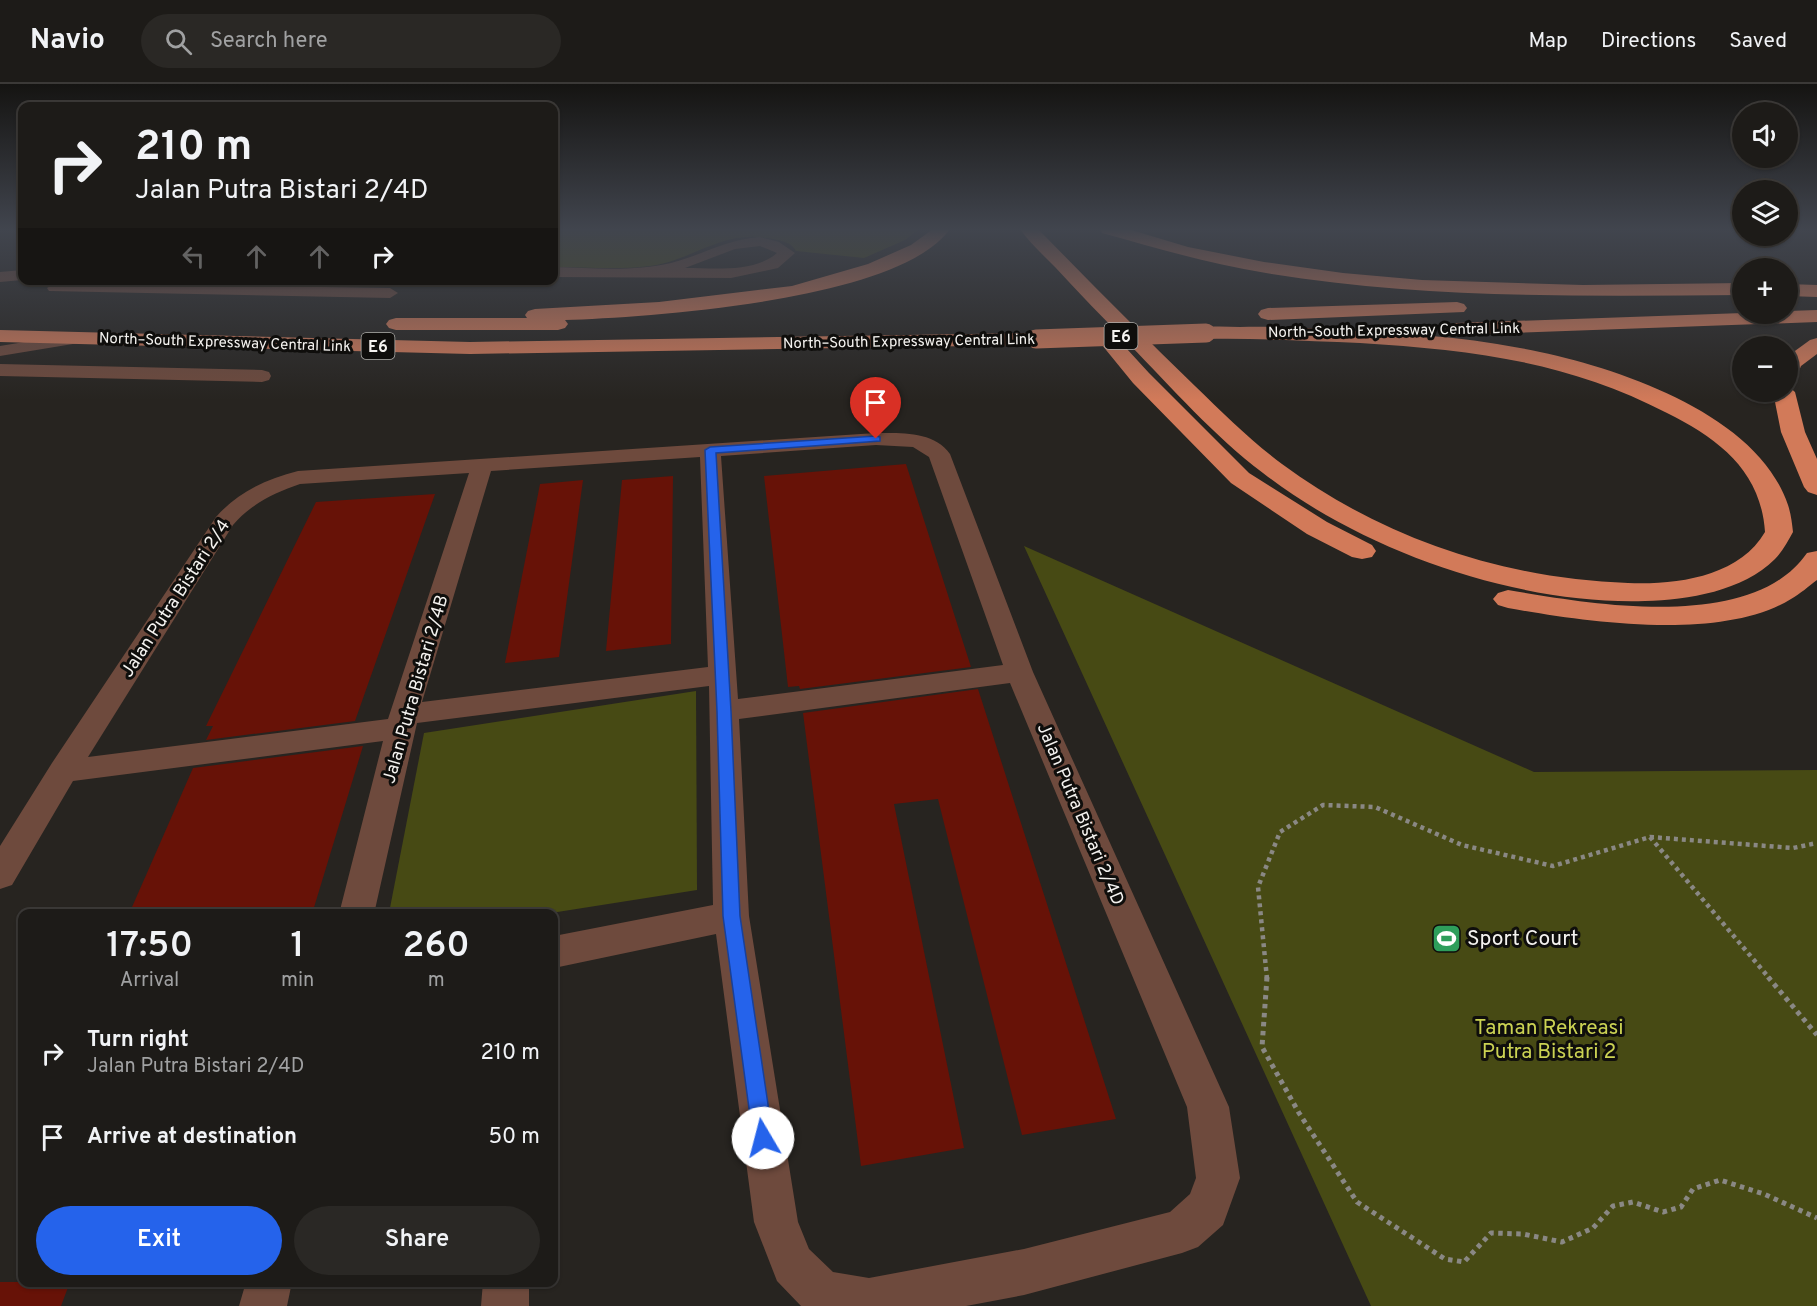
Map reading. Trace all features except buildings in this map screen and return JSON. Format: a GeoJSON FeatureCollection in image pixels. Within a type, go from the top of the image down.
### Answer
{"type":"FeatureCollection","features":[{"type":"Feature","properties":{"kind":"highway","name":"E6"},"geometry":{"type":"LineString","coordinates":[[688,324],[385,324],[455,317],[626,311],[751,298],[810,286]]}},
{"type":"Feature","properties":{"kind":"highway"},"geometry":{"type":"LineString","coordinates":[[1063,286],[1141,378],[1240,478],[1317,528],[1395,564],[1443,582],[1503,598],[1563,610],[1638,616],[1695,615],[1745,606],[1779,594],[1807,574],[1817,559]]}},
{"type":"Feature","properties":{"kind":"highway"},"geometry":{"type":"LineString","coordinates":[[1084,286],[1159,363],[1248,448],[1283,477],[1316,500],[1390,540],[1437,558],[1523,580],[1585,590],[1632,593],[1678,590],[1715,581],[1740,570],[1765,553],[1779,532],[1775,504],[1759,472],[1731,444],[1694,417],[1612,380],[1558,362],[1457,345],[1268,332]]}},
{"type":"Feature","properties":{"kind":"highway"},"geometry":{"type":"LineString","coordinates":[[1418,286],[1488,290],[1732,289]]}},
{"type":"Feature","properties":{"kind":"highway"},"geometry":{"type":"LineString","coordinates":[[1798,290],[1817,291]]}},
{"type":"Feature","properties":{"kind":"highway"},"geometry":{"type":"LineString","coordinates":[[1798,297],[1817,296]]}},
{"type":"Feature","properties":{"kind":"highway","name":"North–South Expressway Central Link"},"geometry":{"type":"LineString","coordinates":[[771,324],[1022,321],[1732,298]]}},
{"type":"Feature","properties":{"kind":"highway","name":"North–South Expressway Central Link"},"geometry":{"type":"LineString","coordinates":[[0,336],[470,348],[1036,339],[1206,333],[1509,328],[1817,316]]}},
{"type":"Feature","properties":{"kind":"highway"},"geometry":{"type":"LineString","coordinates":[[1798,358],[1817,344]]}},
{"type":"Feature","properties":{"kind":"highway"},"geometry":{"type":"LineString","coordinates":[[1786,402],[1793,432],[1817,488]]}},
{"type":"Feature","properties":{"kind":"street"},"geometry":{"type":"LineString","coordinates":[[55,288],[112,286]]}},
{"type":"Feature","properties":{"kind":"street"},"geometry":{"type":"LineString","coordinates":[[173,286],[390,293]]}},
{"type":"Feature","properties":{"kind":"street"},"geometry":{"type":"LineString","coordinates":[[0,351],[79,338]]}},
{"type":"Feature","properties":{"kind":"street"},"geometry":{"type":"LineString","coordinates":[[0,370],[262,376]]}},
{"type":"Feature","properties":{"kind":"street","name":"Jalan Putra Bistari 2/4D"},"geometry":{"type":"LineString","coordinates":[[876,439],[903,439],[930,445],[939,454],[1019,672],[1208,1107],[1218,1178],[1207,1209],[1182,1231],[1024,1272],[869,1301],[822,1294],[793,1265],[776,1222],[731,916],[724,711],[710,450],[876,439]]}},
{"type":"Feature","properties":{"kind":"street","name":"Jalan Putra Bistari 2/4"},"geometry":{"type":"LineString","coordinates":[[0,875],[63,771],[224,522],[234,509],[249,497],[261,490],[298,478],[710,450]]}},
{"type":"Feature","properties":{"kind":"street","name":"Jalan Putra Bistari 2/4B"},"geometry":{"type":"LineString","coordinates":[[357,909],[403,721],[482,466]]}},
{"type":"Feature","properties":{"kind":"street"},"geometry":{"type":"LineString","coordinates":[[724,711],[1019,672]]}},
{"type":"Feature","properties":{"kind":"street"},"geometry":{"type":"LineString","coordinates":[[63,771],[722,675]]}},
{"type":"Feature","properties":{"kind":"street"},"geometry":{"type":"LineString","coordinates":[[558,951],[731,916]]}},
{"type":"Feature","properties":{"kind":"street"},"geometry":{"type":"LineString","coordinates":[[263,1306],[268,1287]]}},
{"type":"Feature","properties":{"kind":"street"},"geometry":{"type":"LineString","coordinates":[[505,1306],[506,1287]]}},
{"type":"Feature","properties":{"kind":"path"},"geometry":{"type":"LineString","coordinates":[[1817,843],[1793,848],[1650,837],[1553,866],[1462,845],[1375,807],[1323,805],[1280,832],[1258,887],[1268,974],[1262,1047],[1299,1113],[1357,1202],[1446,1259],[1464,1262],[1491,1233],[1523,1234],[1562,1242],[1593,1228],[1613,1206],[1633,1202],[1663,1212],[1681,1208],[1693,1189],[1720,1180],[1764,1194],[1817,1218]]}},
{"type":"Feature","properties":{"kind":"path"},"geometry":{"type":"LineString","coordinates":[[1650,837],[1817,1035]]}},
{"type":"Feature","properties":{"kind":"green space","name":"Taman Rekreasi Putra Bistari 2"},"geometry":{"type":"Polygon","coordinates":[[[1024,546],[1534,772],[1817,770],[1817,1306],[1371,1306],[1024,546]]]}},
{"type":"Feature","properties":{"kind":"green space"},"geometry":{"type":"Polygon","coordinates":[[[696,691],[697,890],[558,912],[558,909],[390,909],[424,733],[696,691]]]}},
{"type":"Feature","properties":{"kind":"place","name":"Sport Court"},"geometry":{"type":"Point","coordinates":[1446,938]}},
{"type":"Feature","properties":{"kind":"route"},"geometry":{"type":"LineString","coordinates":[[763,1138],[731,916],[724,711],[710,450],[876,439]]}}]}
